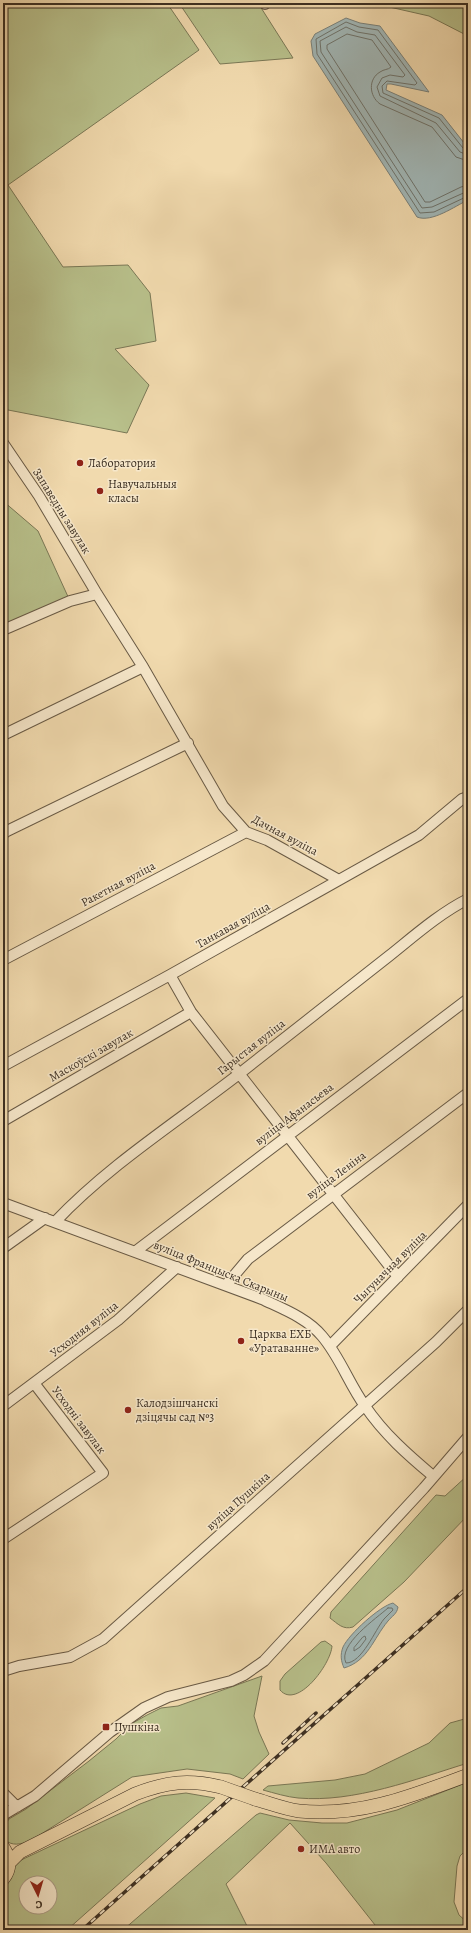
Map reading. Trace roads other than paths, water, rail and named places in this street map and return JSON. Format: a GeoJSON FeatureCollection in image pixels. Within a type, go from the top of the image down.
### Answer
{"type":"FeatureCollection","features":[{"type":"Feature","properties":{"kind":"main road"},"geometry":{"type":"LineString","coordinates":[[9,1863],[20,1852],[129,1797],[153,1787],[191,1781],[221,1787],[255,1799],[298,1811],[350,1812],[380,1806],[468,1775]]}},
{"type":"Feature","properties":{"kind":"main road"},"geometry":{"type":"LineString","coordinates":[[4,1848],[11,1852],[20,1852]]}},
{"type":"Feature","properties":{"kind":"main road"},"geometry":{"type":"LineString","coordinates":[[3,1879],[8,1870],[9,1863],[4,1848]]}},
{"type":"Feature","properties":{"kind":"street","name":"Запаведны завулак"},"geometry":{"type":"LineString","coordinates":[[3,442],[39,496],[97,594]]}},
{"type":"Feature","properties":{"kind":"street"},"geometry":{"type":"LineString","coordinates":[[3,630],[70,600],[97,594]]}},
{"type":"Feature","properties":{"kind":"street","name":"Дачная вуліца"},"geometry":{"type":"LineString","coordinates":[[97,594],[143,667],[223,806],[246,832],[267,840],[339,880]]}},
{"type":"Feature","properties":{"kind":"street"},"geometry":{"type":"LineString","coordinates":[[3,735],[143,667]]}},
{"type":"Feature","properties":{"kind":"street"},"geometry":{"type":"LineString","coordinates":[[3,834],[7,830],[188,743]]}},
{"type":"Feature","properties":{"kind":"street","name":"Танкавая вуліца"},"geometry":{"type":"LineString","coordinates":[[3,1066],[170,975],[419,835],[462,799],[468,797]]}},
{"type":"Feature","properties":{"kind":"street","name":"Ракетная вуліца"},"geometry":{"type":"LineString","coordinates":[[3,960],[246,832]]}},
{"type":"Feature","properties":{"kind":"street","name":"Гарыстая вуліца"},"geometry":{"type":"LineString","coordinates":[[55,1222],[94,1185],[192,1107],[238,1074],[430,924],[468,899]]}},
{"type":"Feature","properties":{"kind":"street"},"geometry":{"type":"LineString","coordinates":[[170,975],[191,1012],[286,1136],[334,1193],[398,1278]]}},
{"type":"Feature","properties":{"kind":"street","name":"вуліца Афанасьева"},"geometry":{"type":"LineString","coordinates":[[136,1252],[286,1136],[468,999]]}},
{"type":"Feature","properties":{"kind":"street","name":"Маскоўскі завулак"},"geometry":{"type":"LineString","coordinates":[[3,1120],[191,1012]]}},
{"type":"Feature","properties":{"kind":"street","name":"вуліца Леніна"},"geometry":{"type":"LineString","coordinates":[[226,1285],[248,1260],[334,1193],[468,1093]]}},
{"type":"Feature","properties":{"kind":"street","name":"вуліца Францыска Скарыны"},"geometry":{"type":"LineString","coordinates":[[3,1203],[262,1299],[301,1319],[322,1335],[330,1346],[364,1406],[394,1442],[433,1476]]}},
{"type":"Feature","properties":{"kind":"street","name":"Чыгуначная вуліца"},"geometry":{"type":"LineString","coordinates":[[330,1346],[468,1205]]}},
{"type":"Feature","properties":{"kind":"street"},"geometry":{"type":"LineString","coordinates":[[3,1248],[45,1218]]}},
{"type":"Feature","properties":{"kind":"street","name":"Усходняя вуліца"},"geometry":{"type":"LineString","coordinates":[[3,1406],[118,1320],[177,1267]]}},
{"type":"Feature","properties":{"kind":"street","name":"вуліца Пушкіна"},"geometry":{"type":"LineString","coordinates":[[3,1671],[19,1666],[70,1657],[103,1638],[436,1342],[468,1310]]}},
{"type":"Feature","properties":{"kind":"street","name":"Усходні завулак"},"geometry":{"type":"LineString","coordinates":[[3,1539],[103,1473],[34,1383]]}},
{"type":"Feature","properties":{"kind":"street"},"geometry":{"type":"LineString","coordinates":[[3,1815],[35,1796],[129,1718],[144,1708],[168,1697],[231,1681],[264,1661],[468,1437]]}},
{"type":"Feature","properties":{"kind":"street"},"geometry":{"type":"LineString","coordinates":[[3,1793],[17,1807]]}},
{"type":"Feature","properties":{"kind":"water"},"geometry":{"type":"Polygon","coordinates":[[[346,18],[360,23],[380,26],[429,92],[391,84],[387,84],[386,90],[442,115],[468,148],[468,200],[436,216],[429,218],[417,217],[313,56],[311,41],[315,34],[346,18]]]}},
{"type":"Feature","properties":{"kind":"water"},"geometry":{"type":"Polygon","coordinates":[[[393,1603],[398,1607],[397,1611],[388,1621],[365,1655],[352,1665],[344,1668],[341,1655],[346,1642],[358,1628],[373,1615],[387,1605],[393,1603]]]}},
{"type":"Feature","properties":{"kind":"railway"},"geometry":{"type":"LineString","coordinates":[[82,1930],[468,1587]]}},
{"type":"Feature","properties":{"kind":"railway"},"geometry":{"type":"LineString","coordinates":[[283,1743],[316,1713]]}},
{"type":"Feature","properties":{"kind":"place","name":"Лаборатория"},"geometry":{"type":"Point","coordinates":[80,463]}},
{"type":"Feature","properties":{"kind":"place","name":"Навучальныя класы"},"geometry":{"type":"Point","coordinates":[100,491]}},
{"type":"Feature","properties":{"kind":"place","name":"Царква ЕХБ «Уратаванне»"},"geometry":{"type":"Point","coordinates":[241,1341]}},
{"type":"Feature","properties":{"kind":"place","name":"Калодзішчанскі дзіцячы сад №3"},"geometry":{"type":"Point","coordinates":[128,1410]}},
{"type":"Feature","properties":{"kind":"place","name":"Пушкіна"},"geometry":{"type":"Point","coordinates":[106,1727]}},
{"type":"Feature","properties":{"kind":"place","name":"ИМА авто"},"geometry":{"type":"Point","coordinates":[301,1849]}}]}
